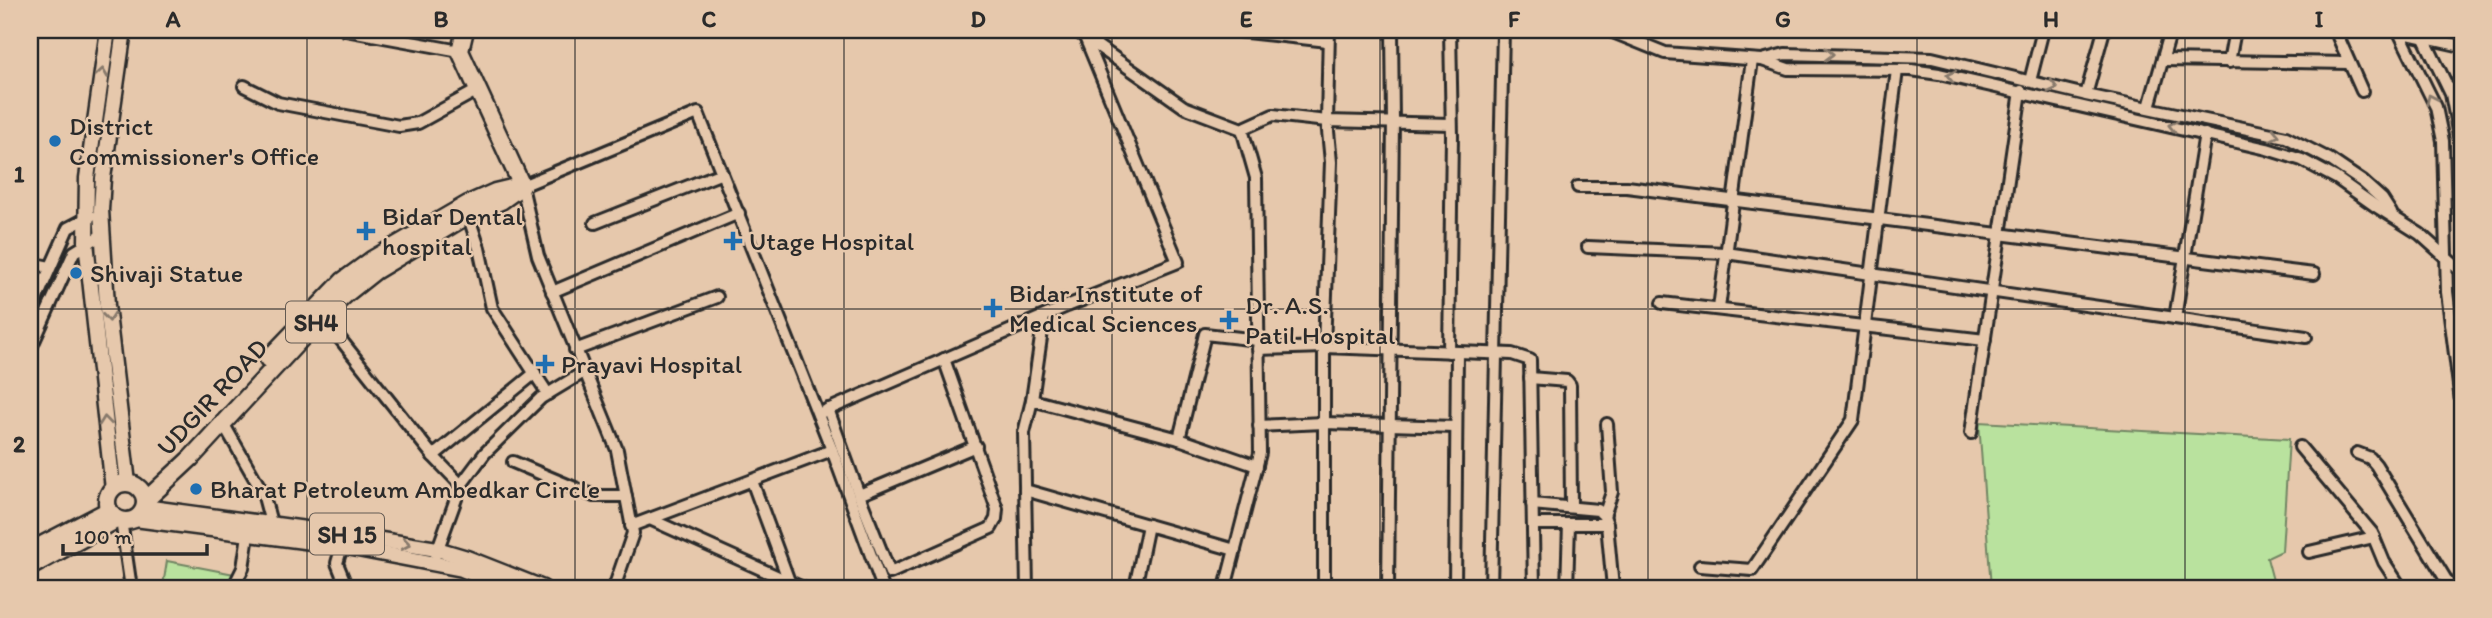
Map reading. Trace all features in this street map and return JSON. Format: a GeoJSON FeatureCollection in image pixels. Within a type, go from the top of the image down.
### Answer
{"type":"FeatureCollection","features":[{"type":"Feature","properties":{"kind":"highway"},"geometry":{"type":"LineString","coordinates":[[465,30],[460,51],[476,91],[522,186]]}},
{"type":"Feature","properties":{"kind":"highway","name":"UDGIR ROAD"},"geometry":{"type":"LineString","coordinates":[[30,567],[128,504],[191,458],[322,316],[375,271],[468,215],[501,201],[522,186]]}},
{"type":"Feature","properties":{"kind":"highway","name":"UDGIR ROAD"},"geometry":{"type":"LineString","coordinates":[[30,551],[128,504],[177,458],[291,332],[344,281],[383,252],[468,204],[495,192],[522,186]]}},
{"type":"Feature","properties":{"kind":"main road"},"geometry":{"type":"LineString","coordinates":[[108,30],[87,178],[86,242],[128,504]]}},
{"type":"Feature","properties":{"kind":"main road"},"geometry":{"type":"LineString","coordinates":[[124,30],[101,210],[107,305],[128,504]]}},
{"type":"Feature","properties":{"kind":"main road","name":"SH 15"},"geometry":{"type":"LineString","coordinates":[[128,504],[271,523],[435,556],[506,588]]}},
{"type":"Feature","properties":{"kind":"main road","name":"SH 15"},"geometry":{"type":"LineString","coordinates":[[128,504],[248,535],[467,558],[543,588]]}},
{"type":"Feature","properties":{"kind":"street"},"geometry":{"type":"LineString","coordinates":[[345,30],[460,51]]}},
{"type":"Feature","properties":{"kind":"street"},"geometry":{"type":"LineString","coordinates":[[1075,30],[1184,107],[1242,129],[1273,115],[1327,121],[1451,124]]}},
{"type":"Feature","properties":{"kind":"street"},"geometry":{"type":"LineString","coordinates":[[1228,30],[1328,35],[1327,121],[1331,162],[1324,347],[1324,588]]}},
{"type":"Feature","properties":{"kind":"street"},"geometry":{"type":"LineString","coordinates":[[1388,588],[1392,30]]}},
{"type":"Feature","properties":{"kind":"street"},"geometry":{"type":"LineString","coordinates":[[1450,30],[1455,588]]}},
{"type":"Feature","properties":{"kind":"street"},"geometry":{"type":"LineString","coordinates":[[1491,588],[1503,30]]}},
{"type":"Feature","properties":{"kind":"street"},"geometry":{"type":"LineString","coordinates":[[1608,30],[1665,53],[1757,60],[1788,69],[1897,70],[1939,74],[2267,149],[2302,160],[2336,178],[2420,234],[2462,272]]}},
{"type":"Feature","properties":{"kind":"street"},"geometry":{"type":"LineString","coordinates":[[2030,81],[2043,30]]}},
{"type":"Feature","properties":{"kind":"street"},"geometry":{"type":"LineString","coordinates":[[2086,95],[2104,30]]}},
{"type":"Feature","properties":{"kind":"street"},"geometry":{"type":"LineString","coordinates":[[2149,107],[2171,30]]}},
{"type":"Feature","properties":{"kind":"street"},"geometry":{"type":"LineString","coordinates":[[2228,62],[2235,30]]}},
{"type":"Feature","properties":{"kind":"street"},"geometry":{"type":"LineString","coordinates":[[2334,30],[2362,91]]}},
{"type":"Feature","properties":{"kind":"street"},"geometry":{"type":"LineString","coordinates":[[2398,31],[2421,33],[2462,46]]}},
{"type":"Feature","properties":{"kind":"street"},"geometry":{"type":"LineString","coordinates":[[2398,31],[2436,107],[2440,125],[2445,161],[2447,292],[2462,409]]}},
{"type":"Feature","properties":{"kind":"street"},"geometry":{"type":"LineString","coordinates":[[2421,33],[2451,94],[2462,151]]}},
{"type":"Feature","properties":{"kind":"street"},"geometry":{"type":"LineString","coordinates":[[823,411],[1178,262],[1085,37]]}},
{"type":"Feature","properties":{"kind":"street"},"geometry":{"type":"LineString","coordinates":[[1757,60],[1785,54],[1932,58],[2086,95],[2286,137],[2329,159],[2363,182],[2382,199],[2392,215]]}},
{"type":"Feature","properties":{"kind":"street"},"geometry":{"type":"LineString","coordinates":[[1719,308],[1733,201],[1757,60]]}},
{"type":"Feature","properties":{"kind":"street"},"geometry":{"type":"LineString","coordinates":[[2163,60],[2349,63]]}},
{"type":"Feature","properties":{"kind":"street"},"geometry":{"type":"LineString","coordinates":[[1700,566],[1752,570],[1853,420],[1897,70]]}},
{"type":"Feature","properties":{"kind":"street"},"geometry":{"type":"LineString","coordinates":[[244,86],[278,103],[399,126],[418,123],[476,91]]}},
{"type":"Feature","properties":{"kind":"street"},"geometry":{"type":"LineString","coordinates":[[1971,433],[2021,91]]}},
{"type":"Feature","properties":{"kind":"street","name":"UDGIR ROAD"},"geometry":{"type":"LineString","coordinates":[[522,186],[698,113],[722,173]]}},
{"type":"Feature","properties":{"kind":"street"},"geometry":{"type":"LineString","coordinates":[[1225,588],[1260,453],[1256,178],[1242,129]]}},
{"type":"Feature","properties":{"kind":"street"},"geometry":{"type":"LineString","coordinates":[[2175,318],[2205,134]]}},
{"type":"Feature","properties":{"kind":"street"},"geometry":{"type":"LineString","coordinates":[[594,222],[722,173],[890,573],[991,528],[996,519],[997,509],[944,359]]}},
{"type":"Feature","properties":{"kind":"street"},"geometry":{"type":"LineString","coordinates":[[522,186],[538,256],[617,450],[633,533],[614,588]]}},
{"type":"Feature","properties":{"kind":"street"},"geometry":{"type":"LineString","coordinates":[[1578,187],[1627,187],[2315,274]]}},
{"type":"Feature","properties":{"kind":"street"},"geometry":{"type":"LineString","coordinates":[[30,314],[68,229],[101,210]]}},
{"type":"Feature","properties":{"kind":"street"},"geometry":{"type":"LineString","coordinates":[[552,292],[738,213]]}},
{"type":"Feature","properties":{"kind":"street"},"geometry":{"type":"LineString","coordinates":[[468,215],[479,248],[492,308],[548,394]]}},
{"type":"Feature","properties":{"kind":"street"},"geometry":{"type":"LineString","coordinates":[[30,350],[74,252],[103,233]]}},
{"type":"Feature","properties":{"kind":"street"},"geometry":{"type":"LineString","coordinates":[[1588,247],[1726,253],[2306,337]]}},
{"type":"Feature","properties":{"kind":"street"},"geometry":{"type":"LineString","coordinates":[[30,263],[50,267]]}},
{"type":"Feature","properties":{"kind":"street"},"geometry":{"type":"LineString","coordinates":[[575,350],[717,297]]}},
{"type":"Feature","properties":{"kind":"street"},"geometry":{"type":"LineString","coordinates":[[1662,303],[1985,340]]}},
{"type":"Feature","properties":{"kind":"street"},"geometry":{"type":"LineString","coordinates":[[322,316],[433,456],[461,485]]}},
{"type":"Feature","properties":{"kind":"street"},"geometry":{"type":"LineString","coordinates":[[1027,588],[1024,433],[1032,400],[1044,317]]}},
{"type":"Feature","properties":{"kind":"street"},"geometry":{"type":"LineString","coordinates":[[1179,439],[1205,334],[1258,345],[1512,354],[1530,360],[1534,588]]}},
{"type":"Feature","properties":{"kind":"street"},"geometry":{"type":"LineString","coordinates":[[435,556],[461,485],[485,453],[541,398],[584,372]]}},
{"type":"Feature","properties":{"kind":"street"},"geometry":{"type":"LineString","coordinates":[[433,456],[535,373]]}},
{"type":"Feature","properties":{"kind":"street"},"geometry":{"type":"LineString","coordinates":[[1530,379],[1562,379],[1570,385],[1572,507]]}},
{"type":"Feature","properties":{"kind":"street"},"geometry":{"type":"LineString","coordinates":[[1032,400],[1179,439],[1257,467]]}},
{"type":"Feature","properties":{"kind":"street"},"geometry":{"type":"LineString","coordinates":[[823,411],[832,450],[883,588]]}},
{"type":"Feature","properties":{"kind":"street"},"geometry":{"type":"LineString","coordinates":[[223,423],[263,493],[271,523]]}},
{"type":"Feature","properties":{"kind":"street"},"geometry":{"type":"LineString","coordinates":[[1259,426],[1324,423],[1455,426]]}},
{"type":"Feature","properties":{"kind":"street"},"geometry":{"type":"LineString","coordinates":[[1607,424],[1612,492],[1606,520],[1613,588]]}},
{"type":"Feature","properties":{"kind":"street"},"geometry":{"type":"LineString","coordinates":[[859,495],[976,446]]}},
{"type":"Feature","properties":{"kind":"street"},"geometry":{"type":"LineString","coordinates":[[2300,447],[2374,537],[2384,562],[2401,588]]}},
{"type":"Feature","properties":{"kind":"street"},"geometry":{"type":"LineString","coordinates":[[631,526],[832,450]]}},
{"type":"Feature","properties":{"kind":"street"},"geometry":{"type":"LineString","coordinates":[[2357,453],[2370,458],[2376,465],[2451,588]]}},
{"type":"Feature","properties":{"kind":"street"},"geometry":{"type":"LineString","coordinates":[[513,462],[594,496],[626,496]]}},
{"type":"Feature","properties":{"kind":"street"},"geometry":{"type":"LineString","coordinates":[[752,481],[790,584]]}},
{"type":"Feature","properties":{"kind":"street"},"geometry":{"type":"LineString","coordinates":[[1025,490],[1235,550]]}},
{"type":"Feature","properties":{"kind":"street"},"geometry":{"type":"LineString","coordinates":[[1532,503],[1598,510],[1606,520]]}},
{"type":"Feature","properties":{"kind":"street"},"geometry":{"type":"LineString","coordinates":[[128,504],[131,588]]}},
{"type":"Feature","properties":{"kind":"street"},"geometry":{"type":"LineString","coordinates":[[652,520],[803,588]]}},
{"type":"Feature","properties":{"kind":"street"},"geometry":{"type":"LineString","coordinates":[[1532,524],[1606,520]]}},
{"type":"Feature","properties":{"kind":"street"},"geometry":{"type":"LineString","coordinates":[[1135,588],[1148,524]]}},
{"type":"Feature","properties":{"kind":"street"},"geometry":{"type":"LineString","coordinates":[[1567,588],[1569,524]]}},
{"type":"Feature","properties":{"kind":"street"},"geometry":{"type":"LineString","coordinates":[[233,588],[243,568],[248,535]]}},
{"type":"Feature","properties":{"kind":"street"},"geometry":{"type":"LineString","coordinates":[[2309,552],[2374,537]]}},
{"type":"Feature","properties":{"kind":"street"},"geometry":{"type":"LineString","coordinates":[[342,546],[337,563],[347,588]]}},
{"type":"Feature","properties":{"kind":"green space"},"geometry":{"type":"Polygon","coordinates":[[[1979,422],[2289,439],[2282,551],[2267,558],[2275,588],[1991,588],[1979,422]]]}},
{"type":"Feature","properties":{"kind":"green space"},"geometry":{"type":"Polygon","coordinates":[[[167,561],[235,575],[227,588],[154,588],[163,586],[167,561]]]}},
{"type":"Feature","properties":{"kind":"place","name":"District Commissioner's Office"},"geometry":{"type":"Point","coordinates":[55,141]}},
{"type":"Feature","properties":{"kind":"place","name":"Bidar Dental hospital"},"geometry":{"type":"Point","coordinates":[366,231]}},
{"type":"Feature","properties":{"kind":"place","name":"Utage Hospital"},"geometry":{"type":"Point","coordinates":[733,241]}},
{"type":"Feature","properties":{"kind":"place","name":"Shivaji Statue"},"geometry":{"type":"Point","coordinates":[76,273]}},
{"type":"Feature","properties":{"kind":"place","name":"Bidar Institute of Medical Sciences"},"geometry":{"type":"Point","coordinates":[993,308]}},
{"type":"Feature","properties":{"kind":"place","name":"Dr. A.S. Patil Hospital"},"geometry":{"type":"Point","coordinates":[1229,320]}},
{"type":"Feature","properties":{"kind":"place","name":"Prayavi Hospital"},"geometry":{"type":"Point","coordinates":[545,364]}},
{"type":"Feature","properties":{"kind":"place","name":"Bharat Petroleum Ambedkar Circle"},"geometry":{"type":"Point","coordinates":[196,489]}}]}
